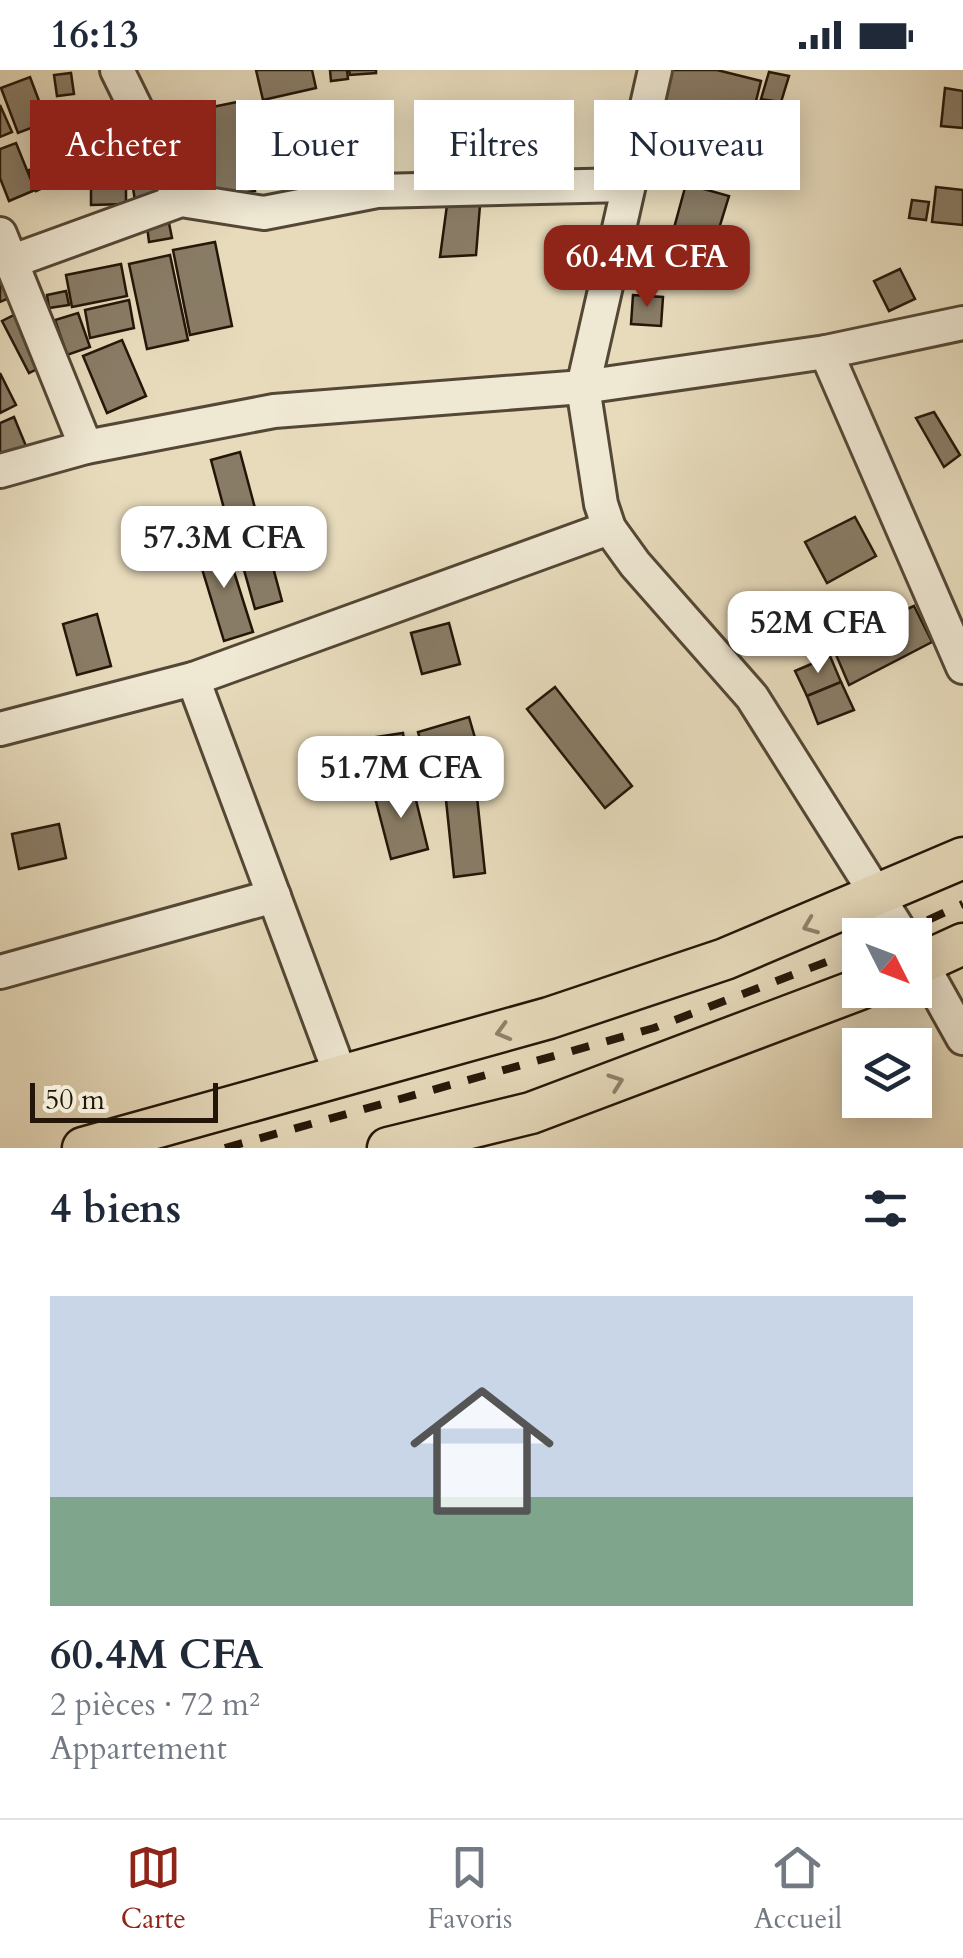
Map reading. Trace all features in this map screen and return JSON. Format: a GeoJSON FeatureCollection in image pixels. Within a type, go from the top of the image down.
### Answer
{"type":"FeatureCollection","features":[{"type":"Feature","properties":{"kind":"main road"},"geometry":{"type":"LineString","coordinates":[[83,1148],[342,1078],[641,988],[875,897],[963,858]]}},
{"type":"Feature","properties":{"kind":"main road"},"geometry":{"type":"LineString","coordinates":[[932,950],[963,944]]}},
{"type":"Feature","properties":{"kind":"main road"},"geometry":{"type":"LineString","coordinates":[[388,1148],[531,1112],[842,996]]}},
{"type":"Feature","properties":{"kind":"street"},"geometry":{"type":"LineString","coordinates":[[117,70],[181,200]]}},
{"type":"Feature","properties":{"kind":"street"},"geometry":{"type":"LineString","coordinates":[[647,100],[655,70]]}},
{"type":"Feature","properties":{"kind":"street"},"geometry":{"type":"LineString","coordinates":[[86,447],[7,247],[181,200],[264,214],[377,191],[594,186]]}},
{"type":"Feature","properties":{"kind":"street"},"geometry":{"type":"LineString","coordinates":[[625,190],[582,387],[588,441],[609,528],[752,697],[889,918]]}},
{"type":"Feature","properties":{"kind":"street"},"geometry":{"type":"LineString","coordinates":[[0,471],[86,447],[274,411],[582,387],[826,352],[963,324]]}},
{"type":"Feature","properties":{"kind":"street"},"geometry":{"type":"LineString","coordinates":[[826,352],[954,626],[963,667]]}},
{"type":"Feature","properties":{"kind":"street"},"geometry":{"type":"LineString","coordinates":[[0,729],[192,679],[609,528]]}},
{"type":"Feature","properties":{"kind":"street"},"geometry":{"type":"LineString","coordinates":[[192,679],[342,1078]]}},
{"type":"Feature","properties":{"kind":"street"},"geometry":{"type":"LineString","coordinates":[[0,972],[274,896]]}},
{"type":"Feature","properties":{"kind":"street"},"geometry":{"type":"LineString","coordinates":[[932,985],[963,1038]]}},
{"type":"Feature","properties":{"kind":"building"},"geometry":{"type":"Polygon","coordinates":[[[256,70],[312,70],[316,88],[263,100],[256,70]]]}},
{"type":"Feature","properties":{"kind":"building"},"geometry":{"type":"Polygon","coordinates":[[[330,70],[347,70],[348,79],[331,81],[330,70]]]}},
{"type":"Feature","properties":{"kind":"building"},"geometry":{"type":"Polygon","coordinates":[[[349,70],[376,70],[376,73],[350,75],[349,70]]]}},
{"type":"Feature","properties":{"kind":"building"},"geometry":{"type":"Polygon","coordinates":[[[666,70],[717,70],[761,81],[756,100],[654,100],[666,70]]]}},
{"type":"Feature","properties":{"kind":"building"},"geometry":{"type":"Polygon","coordinates":[[[769,72],[789,76],[782,100],[761,99],[769,72]]]}},
{"type":"Feature","properties":{"kind":"building"},"geometry":{"type":"Polygon","coordinates":[[[71,73],[74,94],[57,96],[54,75],[71,73]]]}},
{"type":"Feature","properties":{"kind":"building"},"geometry":{"type":"Polygon","coordinates":[[[30,77],[39,100],[30,100],[30,128],[18,133],[1,88],[30,77]]]}},
{"type":"Feature","properties":{"kind":"building"},"geometry":{"type":"Polygon","coordinates":[[[945,88],[963,91],[963,128],[941,126],[945,88]]]}},
{"type":"Feature","properties":{"kind":"building"},"geometry":{"type":"Polygon","coordinates":[[[236,102],[236,190],[255,191],[217,197],[214,190],[216,106],[236,102]]]}},
{"type":"Feature","properties":{"kind":"building"},"geometry":{"type":"Polygon","coordinates":[[[0,105],[12,132],[0,137],[0,105]]]}},
{"type":"Feature","properties":{"kind":"building"},"geometry":{"type":"Polygon","coordinates":[[[16,143],[30,178],[30,190],[35,190],[9,201],[0,178],[0,149],[16,143]]]}},
{"type":"Feature","properties":{"kind":"building"},"geometry":{"type":"Polygon","coordinates":[[[936,187],[963,190],[963,225],[932,222],[936,187]]]}},
{"type":"Feature","properties":{"kind":"building"},"geometry":{"type":"Polygon","coordinates":[[[91,190],[126,190],[126,204],[91,205],[91,190]]]}},
{"type":"Feature","properties":{"kind":"building"},"geometry":{"type":"Polygon","coordinates":[[[133,190],[166,190],[167,197],[135,201],[133,190]]]}},
{"type":"Feature","properties":{"kind":"building"},"geometry":{"type":"Polygon","coordinates":[[[684,190],[708,190],[729,196],[717,235],[674,228],[684,190]]]}},
{"type":"Feature","properties":{"kind":"building"},"geometry":{"type":"Polygon","coordinates":[[[912,200],[929,202],[926,220],[909,218],[912,200]]]}},
{"type":"Feature","properties":{"kind":"building"},"geometry":{"type":"Polygon","coordinates":[[[447,205],[480,205],[476,255],[440,257],[447,205]]]}},
{"type":"Feature","properties":{"kind":"building"},"geometry":{"type":"Polygon","coordinates":[[[169,223],[172,238],[149,242],[147,226],[169,223]]]}},
{"type":"Feature","properties":{"kind":"building"},"geometry":{"type":"Polygon","coordinates":[[[215,242],[232,326],[190,335],[173,250],[215,242]]]}},
{"type":"Feature","properties":{"kind":"building"},"geometry":{"type":"Polygon","coordinates":[[[170,255],[188,340],[147,349],[129,264],[170,255]]]}},
{"type":"Feature","properties":{"kind":"building"},"geometry":{"type":"Polygon","coordinates":[[[121,264],[127,296],[72,307],[66,275],[121,264]]]}},
{"type":"Feature","properties":{"kind":"building"},"geometry":{"type":"Polygon","coordinates":[[[900,269],[915,299],[889,311],[874,281],[900,269]]]}},
{"type":"Feature","properties":{"kind":"building"},"geometry":{"type":"Polygon","coordinates":[[[0,277],[9,298],[0,302],[0,277]]]}},
{"type":"Feature","properties":{"kind":"building"},"geometry":{"type":"Polygon","coordinates":[[[66,291],[69,305],[49,308],[47,295],[66,291]]]}},
{"type":"Feature","properties":{"kind":"building"},"geometry":{"type":"Polygon","coordinates":[[[633,295],[663,297],[661,326],[631,324],[633,295]]]}},
{"type":"Feature","properties":{"kind":"building"},"geometry":{"type":"Polygon","coordinates":[[[129,300],[134,328],[90,338],[85,310],[129,300]]]}},
{"type":"Feature","properties":{"kind":"building"},"geometry":{"type":"Polygon","coordinates":[[[22,311],[49,363],[29,373],[2,321],[22,311]]]}},
{"type":"Feature","properties":{"kind":"building"},"geometry":{"type":"Polygon","coordinates":[[[78,313],[90,347],[67,355],[55,320],[78,313]]]}},
{"type":"Feature","properties":{"kind":"building"},"geometry":{"type":"Polygon","coordinates":[[[122,340],[146,396],[107,413],[83,356],[122,340]]]}},
{"type":"Feature","properties":{"kind":"building"},"geometry":{"type":"Polygon","coordinates":[[[0,373],[16,405],[0,413],[0,373]]]}},
{"type":"Feature","properties":{"kind":"building"},"geometry":{"type":"Polygon","coordinates":[[[934,412],[960,455],[944,467],[916,418],[934,412]]]}},
{"type":"Feature","properties":{"kind":"building"},"geometry":{"type":"Polygon","coordinates":[[[14,417],[26,446],[0,457],[0,423],[14,417]]]}},
{"type":"Feature","properties":{"kind":"building"},"geometry":{"type":"Polygon","coordinates":[[[240,452],[259,523],[230,531],[211,460],[240,452]]]}},
{"type":"Feature","properties":{"kind":"building"},"geometry":{"type":"Polygon","coordinates":[[[855,517],[876,556],[827,583],[805,542],[855,517]]]}},
{"type":"Feature","properties":{"kind":"building"},"geometry":{"type":"Polygon","coordinates":[[[263,530],[282,601],[255,609],[235,538],[263,530]]]}},
{"type":"Feature","properties":{"kind":"building"},"geometry":{"type":"Polygon","coordinates":[[[224,540],[253,632],[224,641],[196,549],[224,540]]]}},
{"type":"Feature","properties":{"kind":"building"},"geometry":{"type":"Polygon","coordinates":[[[914,606],[932,642],[849,685],[831,643],[914,606]]]}},
{"type":"Feature","properties":{"kind":"building"},"geometry":{"type":"Polygon","coordinates":[[[97,614],[111,666],[77,675],[63,624],[97,614]]]}},
{"type":"Feature","properties":{"kind":"building"},"geometry":{"type":"Polygon","coordinates":[[[449,623],[460,664],[422,674],[411,633],[449,623]]]}},
{"type":"Feature","properties":{"kind":"building"},"geometry":{"type":"Polygon","coordinates":[[[830,656],[841,682],[807,696],[795,671],[830,656]]]}},
{"type":"Feature","properties":{"kind":"building"},"geometry":{"type":"Polygon","coordinates":[[[841,682],[854,710],[818,724],[807,696],[841,682]]]}},
{"type":"Feature","properties":{"kind":"building"},"geometry":{"type":"Polygon","coordinates":[[[555,687],[632,786],[605,808],[527,709],[555,687]]]}},
{"type":"Feature","properties":{"kind":"building"},"geometry":{"type":"Polygon","coordinates":[[[469,717],[479,752],[428,767],[418,732],[469,717]]]}},
{"type":"Feature","properties":{"kind":"building"},"geometry":{"type":"Polygon","coordinates":[[[403,733],[410,780],[370,786],[363,739],[403,733]]]}},
{"type":"Feature","properties":{"kind":"building"},"geometry":{"type":"Polygon","coordinates":[[[412,784],[428,849],[391,859],[374,794],[412,784]]]}},
{"type":"Feature","properties":{"kind":"building"},"geometry":{"type":"Polygon","coordinates":[[[477,797],[485,873],[454,877],[446,800],[477,797]]]}},
{"type":"Feature","properties":{"kind":"building"},"geometry":{"type":"Polygon","coordinates":[[[59,824],[66,858],[19,869],[12,834],[59,824]]]}},
{"type":"Feature","properties":{"kind":"railway"},"geometry":{"type":"LineString","coordinates":[[932,918],[963,904]]}},
{"type":"Feature","properties":{"kind":"railway"},"geometry":{"type":"LineString","coordinates":[[225,1148],[654,1028],[842,956]]}}]}
